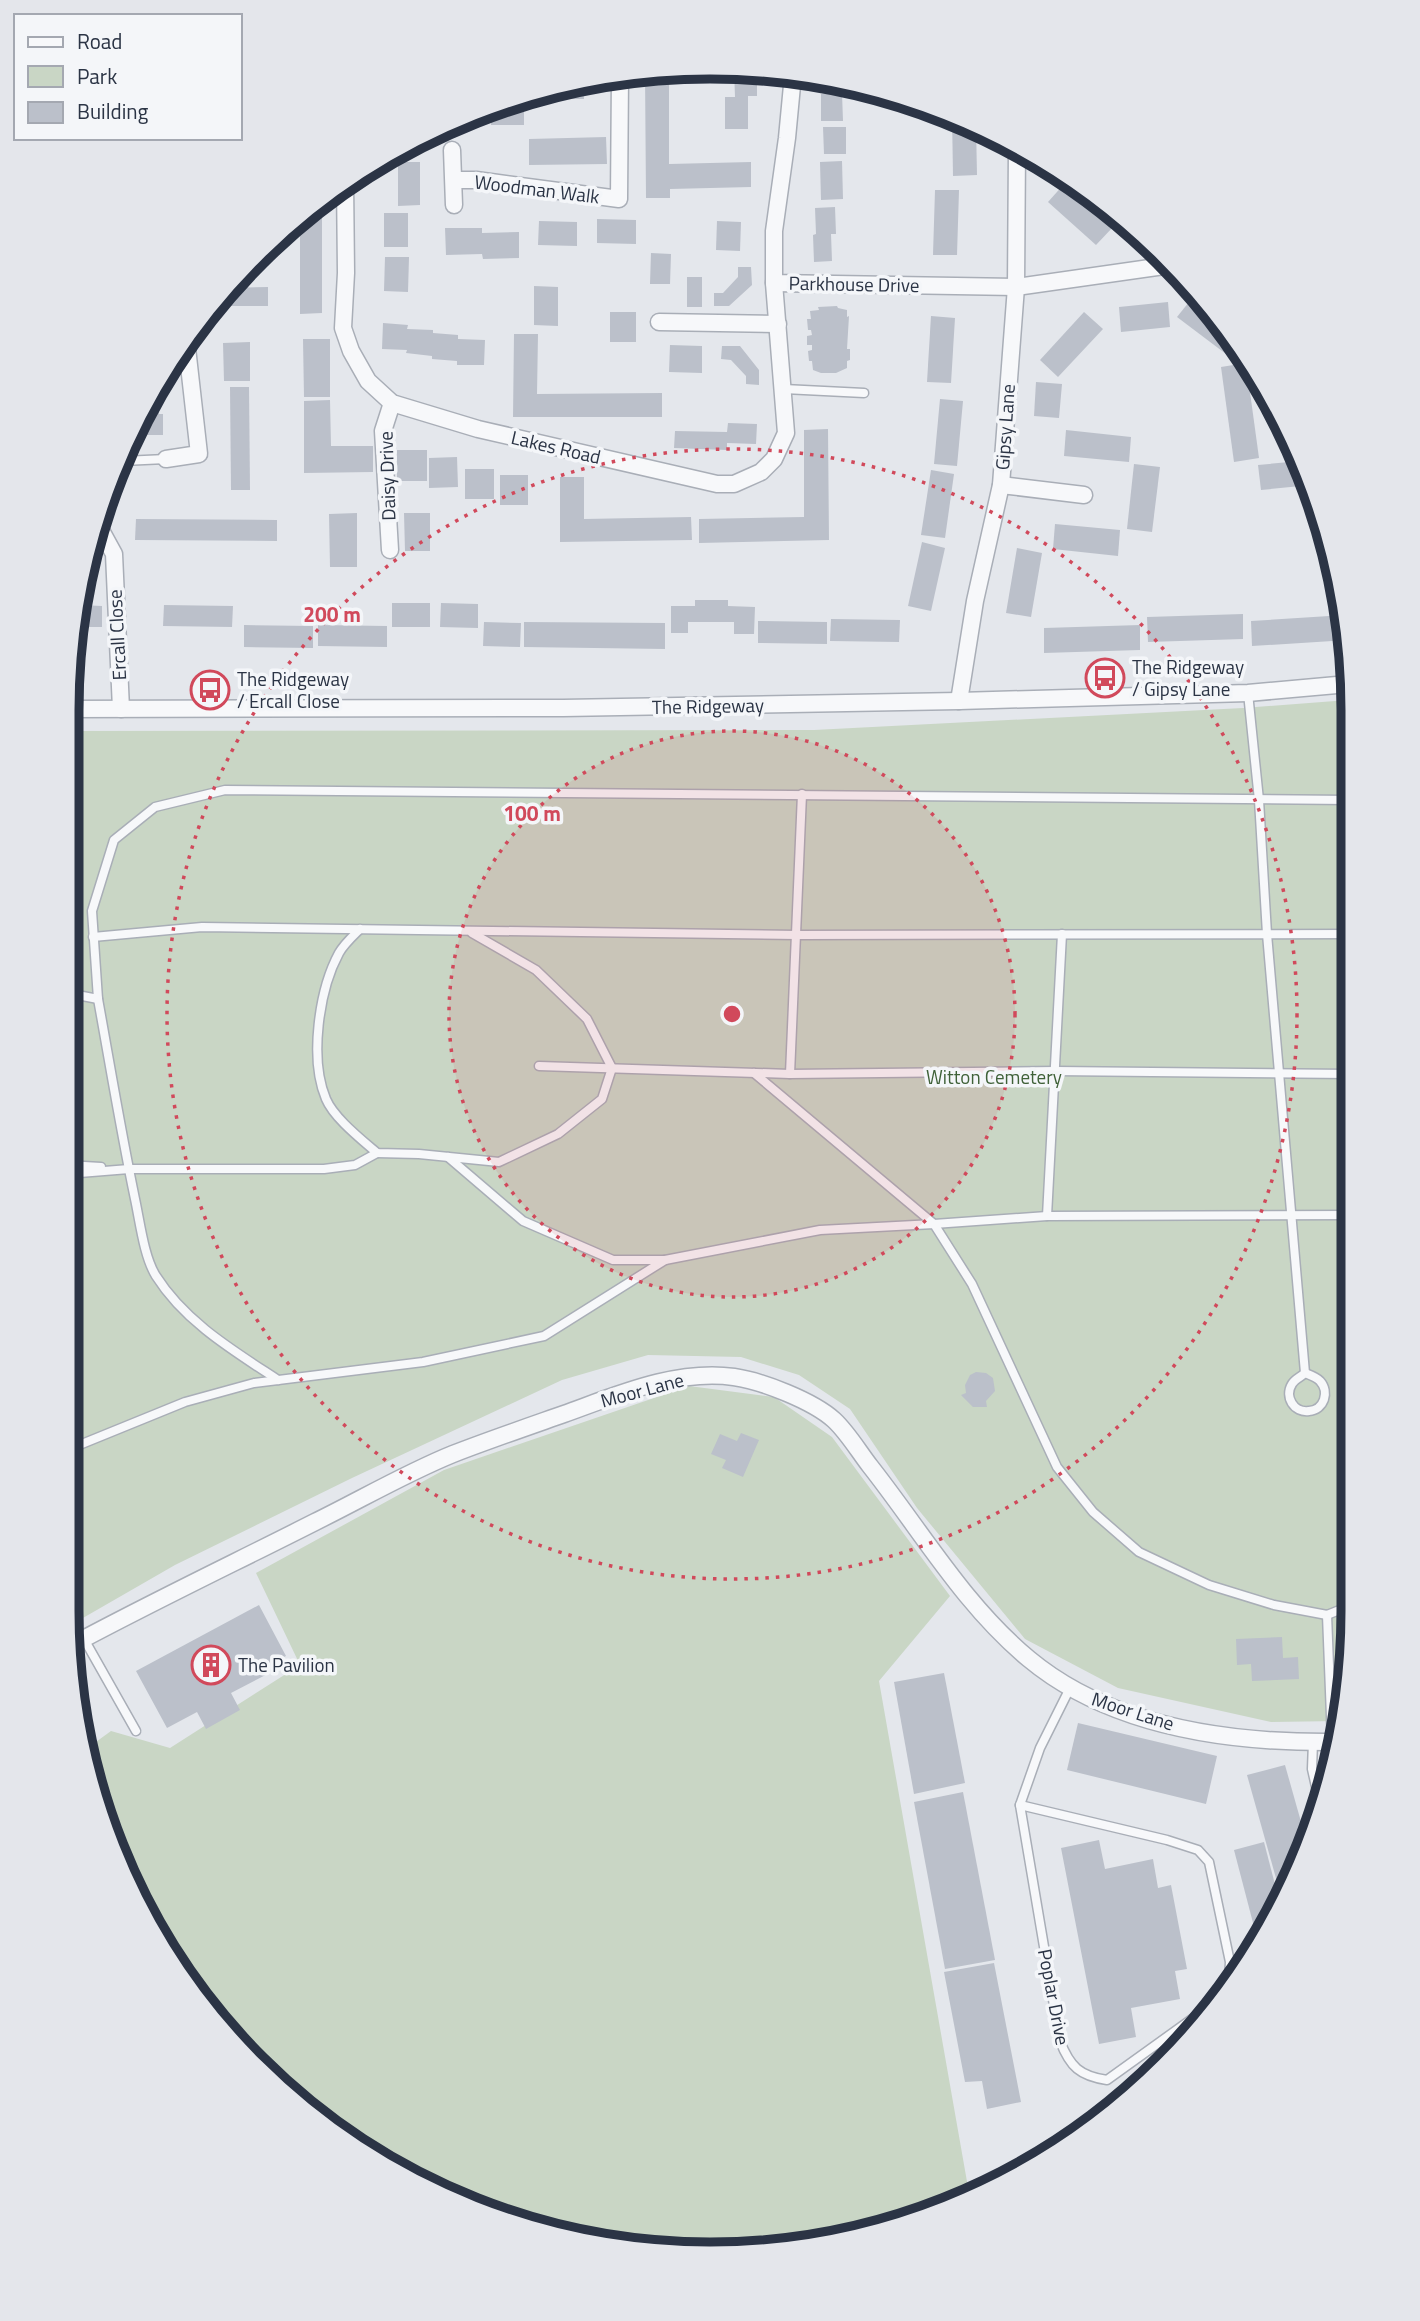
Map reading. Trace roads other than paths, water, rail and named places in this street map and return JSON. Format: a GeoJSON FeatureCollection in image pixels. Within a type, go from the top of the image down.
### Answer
{"type":"FeatureCollection","features":[{"type":"Feature","properties":{"kind":"street","name":"Parkhouse Drive"},"geometry":{"type":"LineString","coordinates":[[792,84],[774,232],[774,283],[1016,287],[1159,267]]}},
{"type":"Feature","properties":{"kind":"street","name":"Woodman Walk"},"geometry":{"type":"LineString","coordinates":[[455,180],[476,180],[619,199],[620,85]]}},
{"type":"Feature","properties":{"kind":"street","name":"Woodman Walk"},"geometry":{"type":"LineString","coordinates":[[452,150],[454,205]]}},
{"type":"Feature","properties":{"kind":"street","name":"Gipsy Lane"},"geometry":{"type":"LineString","coordinates":[[959,701],[975,600],[1001,485],[1016,287],[1017,158]]}},
{"type":"Feature","properties":{"kind":"street","name":"Lakes Road"},"geometry":{"type":"LineString","coordinates":[[345,195],[346,273],[343,328],[351,351],[368,381],[392,403],[478,429],[692,479],[734,484],[761,472],[774,459],[786,433],[774,283]]}},
{"type":"Feature","properties":{"kind":"street"},"geometry":{"type":"LineString","coordinates":[[659,323],[778,324]]}},
{"type":"Feature","properties":{"kind":"street"},"geometry":{"type":"LineString","coordinates":[[166,459],[199,454],[188,355]]}},
{"type":"Feature","properties":{"kind":"street","name":"Daisy Drive"},"geometry":{"type":"LineString","coordinates":[[390,550],[383,431],[392,403]]}},
{"type":"Feature","properties":{"kind":"street"},"geometry":{"type":"LineString","coordinates":[[1001,485],[1084,495]]}},
{"type":"Feature","properties":{"kind":"street","name":"Ercall Close"},"geometry":{"type":"LineString","coordinates":[[104,535],[114,554],[121,709]]}},
{"type":"Feature","properties":{"kind":"street","name":"The Ridgeway"},"geometry":{"type":"LineString","coordinates":[[79,709],[563,708],[959,701],[1248,693],[1340,685]]}},
{"type":"Feature","properties":{"kind":"street","name":"Moor Lane"},"geometry":{"type":"LineString","coordinates":[[80,1641],[450,1455],[615,1395],[677,1377],[732,1376],[767,1384],[833,1419],[887,1487],[940,1562],[991,1623],[1030,1660],[1070,1688],[1103,1704],[1139,1716],[1212,1734],[1282,1742],[1327,1742]]}},
{"type":"Feature","properties":{"kind":"lane"},"geometry":{"type":"LineString","coordinates":[[784,389],[864,393]]}},
{"type":"Feature","properties":{"kind":"lane"},"geometry":{"type":"LineString","coordinates":[[130,461],[166,459]]}},
{"type":"Feature","properties":{"kind":"lane"},"geometry":{"type":"LineString","coordinates":[[1248,693],[1305,1373]]}},
{"type":"Feature","properties":{"kind":"lane"},"geometry":{"type":"LineString","coordinates":[[278,1380],[214,1337],[172,1297],[155,1274],[143,1237],[98,999],[92,911],[114,840],[155,807],[225,790],[1341,800]]}},
{"type":"Feature","properties":{"kind":"lane"},"geometry":{"type":"LineString","coordinates":[[790,1074],[802,794]]}},
{"type":"Feature","properties":{"kind":"lane"},"geometry":{"type":"LineString","coordinates":[[93,937],[202,928],[797,935],[1341,934]]}},
{"type":"Feature","properties":{"kind":"lane"},"geometry":{"type":"LineString","coordinates":[[360,929],[340,952],[325,988],[319,1025],[317,1069],[326,1101],[350,1129],[377,1153]]}},
{"type":"Feature","properties":{"kind":"lane"},"geometry":{"type":"LineString","coordinates":[[79,1165],[129,1169],[324,1169],[355,1165],[377,1153],[499,1162],[558,1134],[603,1100],[612,1068],[587,1019],[536,970],[469,931]]}},
{"type":"Feature","properties":{"kind":"lane"},"geometry":{"type":"LineString","coordinates":[[1047,1216],[1062,934]]}},
{"type":"Feature","properties":{"kind":"lane"},"geometry":{"type":"LineString","coordinates":[[79,995],[98,999]]}},
{"type":"Feature","properties":{"kind":"lane"},"geometry":{"type":"LineString","coordinates":[[539,1066],[790,1074],[1056,1071],[1341,1074]]}},
{"type":"Feature","properties":{"kind":"lane"},"geometry":{"type":"LineString","coordinates":[[754,1073],[934,1224],[972,1284],[1057,1467],[1093,1512],[1139,1552],[1209,1585],[1274,1605],[1327,1615],[1341,1609]]}},
{"type":"Feature","properties":{"kind":"lane"},"geometry":{"type":"LineString","coordinates":[[448,1157],[523,1221],[613,1260],[665,1260],[820,1230],[1047,1216],[1341,1215]]}},
{"type":"Feature","properties":{"kind":"lane"},"geometry":{"type":"LineString","coordinates":[[79,1173],[129,1169]]}},
{"type":"Feature","properties":{"kind":"lane"},"geometry":{"type":"LineString","coordinates":[[79,1445],[186,1402],[254,1383],[423,1362],[544,1336],[665,1260]]}},
{"type":"Feature","properties":{"kind":"lane"},"geometry":{"type":"LineString","coordinates":[[1305,1373],[1318,1380],[1325,1389],[1320,1406],[1310,1411],[1299,1409],[1289,1395],[1292,1384],[1305,1373]]}},
{"type":"Feature","properties":{"kind":"lane"},"geometry":{"type":"LineString","coordinates":[[1327,1615],[1332,1717]]}},
{"type":"Feature","properties":{"kind":"lane"},"geometry":{"type":"LineString","coordinates":[[80,1645],[136,1731]]}},
{"type":"Feature","properties":{"kind":"lane","name":"Poplar Drive"},"geometry":{"type":"LineString","coordinates":[[1070,1688],[1040,1748],[1020,1805],[1060,2042],[1066,2057],[1075,2066],[1089,2077],[1107,2080],[1191,2020]]}},
{"type":"Feature","properties":{"kind":"lane"},"geometry":{"type":"LineString","coordinates":[[1313,1742],[1312,1769],[1316,1787]]}},
{"type":"Feature","properties":{"kind":"lane"},"geometry":{"type":"LineString","coordinates":[[1020,1805],[1198,1850],[1209,1862],[1230,1970]]}},
{"type":"Feature","properties":{"kind":"place","name":"The Ridgeway / Gipsy Lane"},"geometry":{"type":"Point","coordinates":[1105,678]}},
{"type":"Feature","properties":{"kind":"place","name":"The Ridgeway / Ercall Close"},"geometry":{"type":"Point","coordinates":[210,690]}},
{"type":"Feature","properties":{"kind":"place","name":"The Pavilion"},"geometry":{"type":"Point","coordinates":[211,1665]}},
{"type":"Feature","properties":{"kind":"park label","name":"Witton Cemetery"},"geometry":{"type":"Point","coordinates":[994,1077]}}]}
